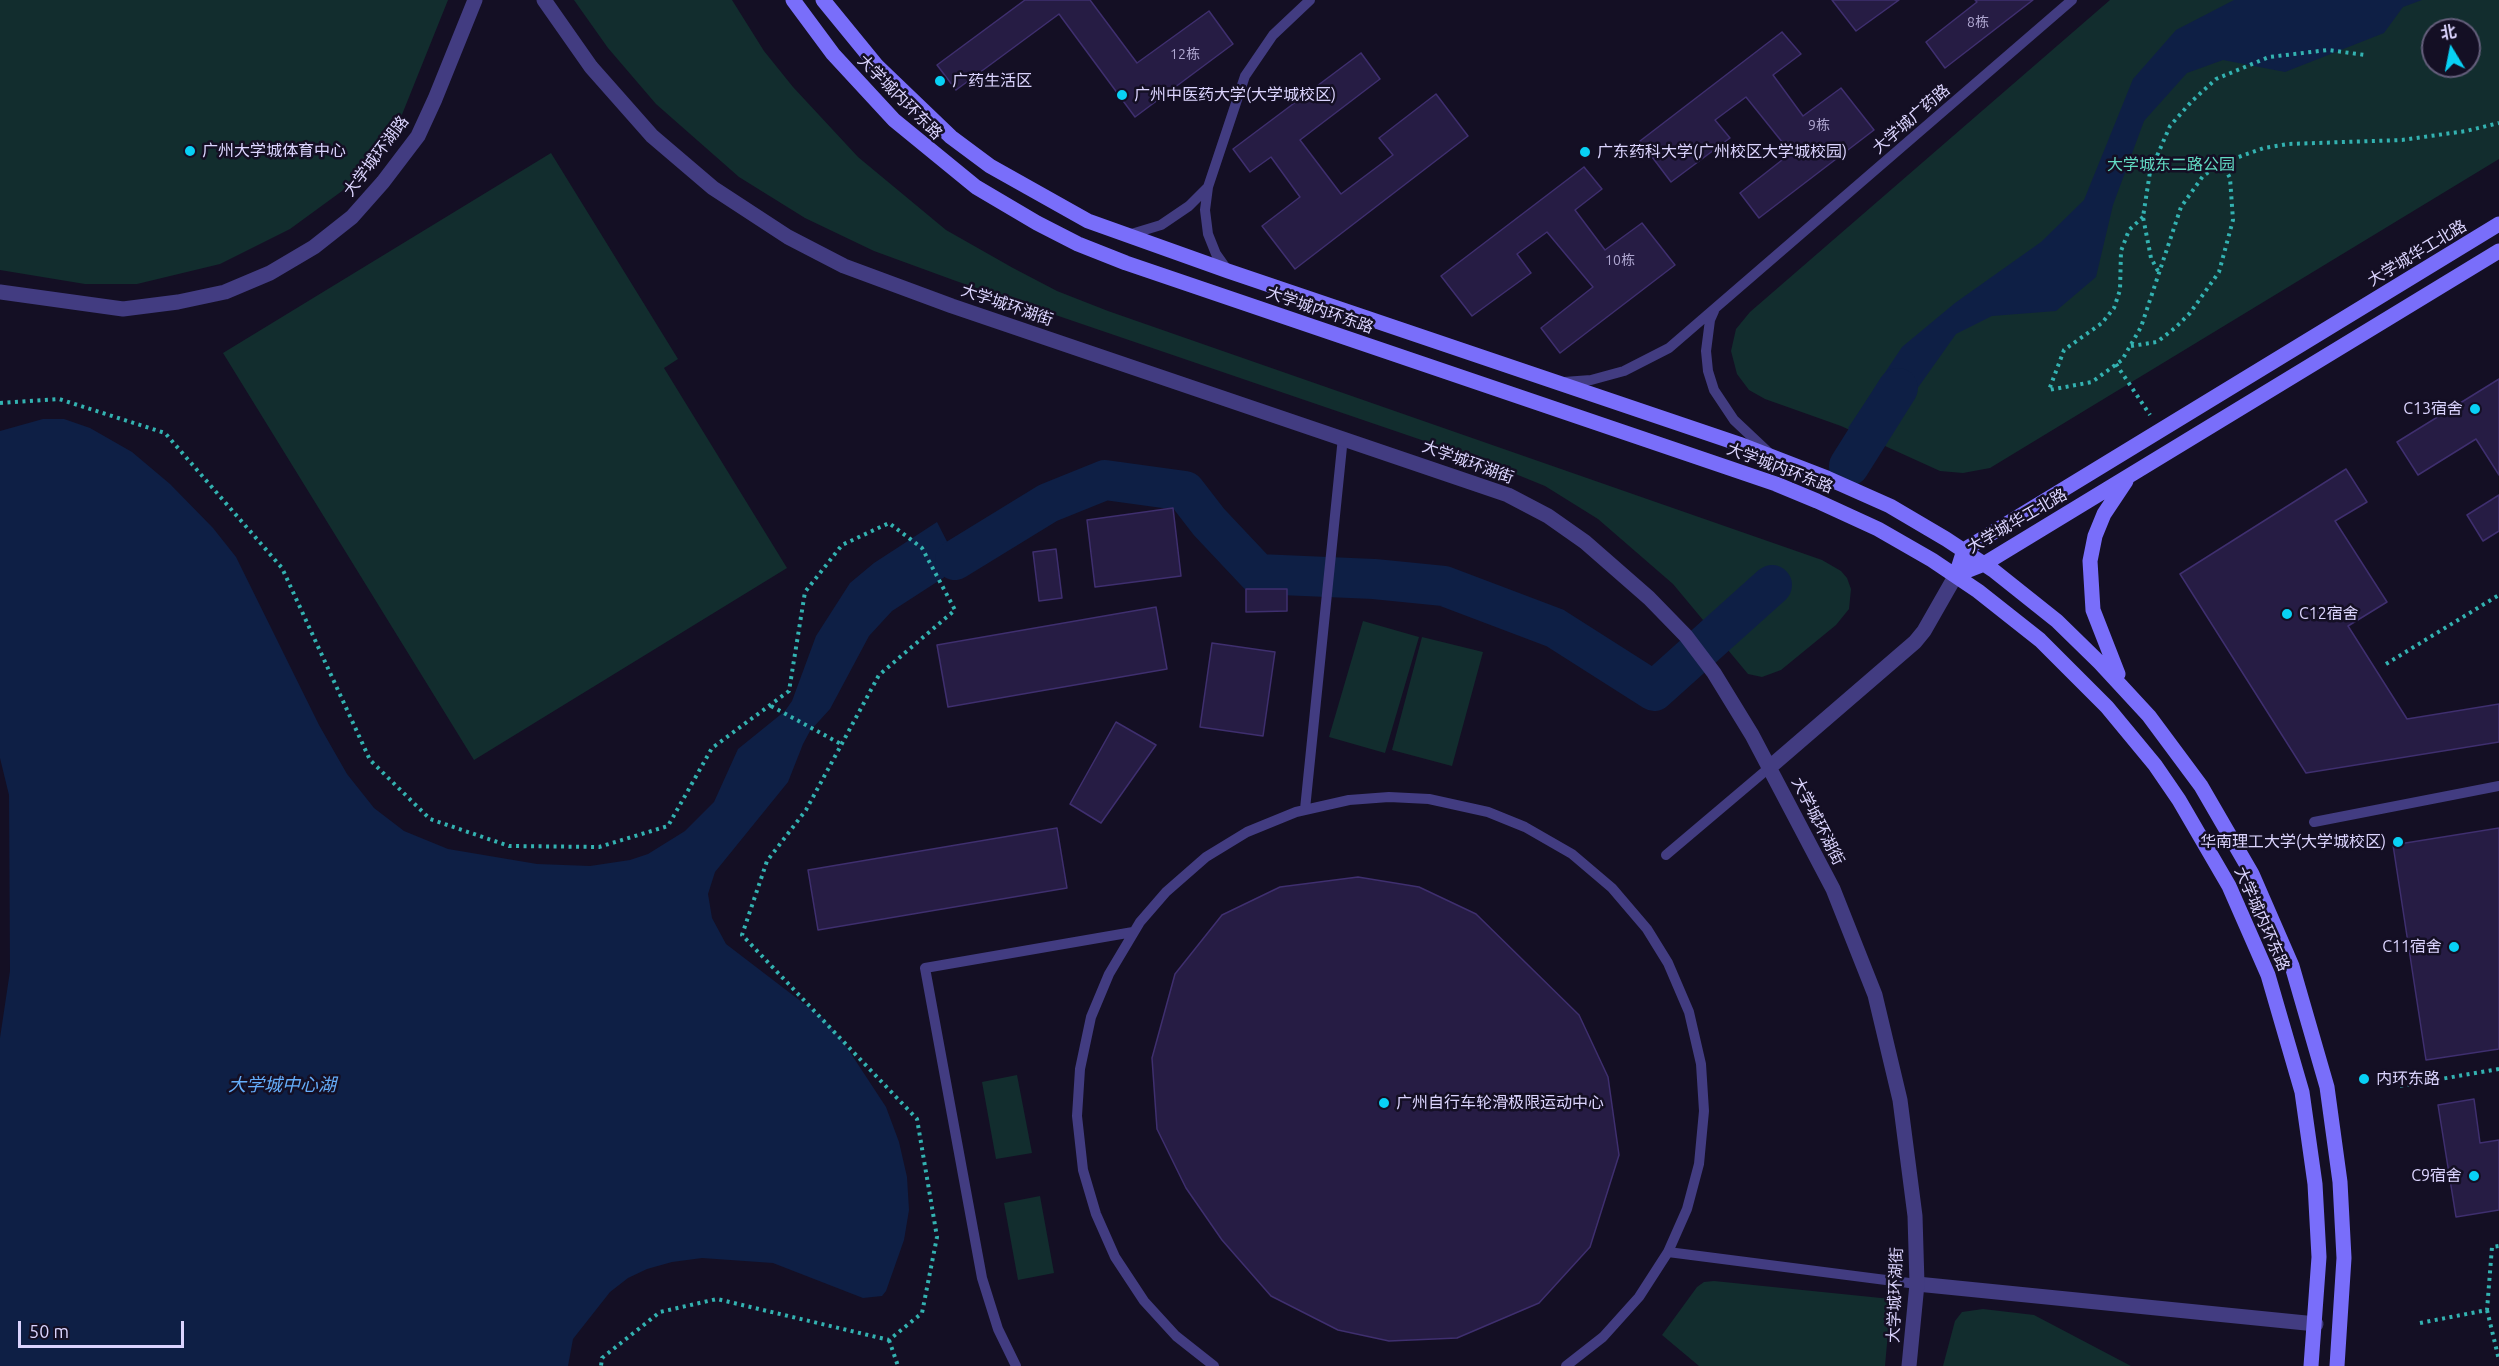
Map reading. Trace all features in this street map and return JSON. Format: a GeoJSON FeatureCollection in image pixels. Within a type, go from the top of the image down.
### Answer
{"type":"FeatureCollection","features":[{"type":"Feature","properties":{"kind":"main road","name":"大学城内环东路"},"geometry":{"type":"LineString","coordinates":[[793,0],[858,84],[935,156],[976,187],[1078,244],[1126,263],[1776,484],[1878,529],[1956,575],[2040,640],[2082,680],[2129,732],[2155,765],[2192,820],[2243,914],[2281,1012],[2302,1092],[2318,1219],[2316,1324],[2311,1366]]}},
{"type":"Feature","properties":{"kind":"main road","name":"大学城内环东路"},"geometry":{"type":"LineString","coordinates":[[823,0],[877,66],[951,137],[990,166],[1088,221],[1125,236],[1774,456],[1890,506],[1964,550],[2057,621],[2126,690],[2175,750],[2236,844],[2274,920],[2305,1005],[2327,1087],[2340,1182],[2344,1257],[2337,1366]]}},
{"type":"Feature","properties":{"kind":"main road","name":"大学城华工北路"},"geometry":{"type":"LineString","coordinates":[[1956,575],[1964,550],[2499,224]]}},
{"type":"Feature","properties":{"kind":"main road","name":"大学城华工北路"},"geometry":{"type":"LineString","coordinates":[[1956,575],[1984,564],[2499,251]]}},
{"type":"Feature","properties":{"kind":"main road"},"geometry":{"type":"LineString","coordinates":[[2126,690],[2101,636],[2093,610],[2090,585],[2095,536],[2104,514],[2132,474]]}},
{"type":"Feature","properties":{"kind":"street","name":"大学城环湖路"},"geometry":{"type":"LineString","coordinates":[[0,292],[123,309],[178,302],[225,292],[270,273],[314,247],[352,217],[383,182],[417,136],[435,99],[475,0]]}},
{"type":"Feature","properties":{"kind":"street","name":"大学城环湖街"},"geometry":{"type":"LineString","coordinates":[[544,0],[591,67],[652,136],[721,193],[796,241],[844,266],[915,293],[1508,495],[1548,516],[1614,566],[1686,636],[1714,673],[1770,767],[1833,889],[1875,995],[1900,1100],[1915,1216],[1917,1284],[1910,1366]]}},
{"type":"Feature","properties":{"kind":"street"},"geometry":{"type":"LineString","coordinates":[[1770,767],[1915,642],[1924,631],[1956,575]]}},
{"type":"Feature","properties":{"kind":"street"},"geometry":{"type":"LineString","coordinates":[[1917,1284],[2316,1324]]}},
{"type":"Feature","properties":{"kind":"lane"},"geometry":{"type":"LineString","coordinates":[[1228,271],[1216,254],[1208,234],[1205,210],[1208,187],[1245,76],[1273,35],[1310,0]]}},
{"type":"Feature","properties":{"kind":"lane","name":"大学城广药路"},"geometry":{"type":"LineString","coordinates":[[1555,382],[1591,380],[1637,366],[1669,348],[2072,0]]}},
{"type":"Feature","properties":{"kind":"lane"},"geometry":{"type":"LineString","coordinates":[[1125,236],[1161,225],[1189,206],[1208,187]]}},
{"type":"Feature","properties":{"kind":"lane"},"geometry":{"type":"LineString","coordinates":[[1716,308],[1710,320],[1706,351],[1708,371],[1714,390],[1734,420],[1774,456]]}},
{"type":"Feature","properties":{"kind":"lane"},"geometry":{"type":"LineString","coordinates":[[1305,809],[1343,437]]}},
{"type":"Feature","properties":{"kind":"lane"},"geometry":{"type":"LineString","coordinates":[[1666,855],[1770,767]]}},
{"type":"Feature","properties":{"kind":"lane"},"geometry":{"type":"LineString","coordinates":[[2314,822],[2499,786]]}},
{"type":"Feature","properties":{"kind":"lane"},"geometry":{"type":"LineString","coordinates":[[1214,1366],[1166,1327],[1128,1280],[1103,1233],[1083,1170],[1077,1116],[1083,1050],[1100,992],[1133,932],[1166,892],[1206,857],[1258,826],[1305,809],[1349,800],[1389,797],[1429,799],[1488,812],[1525,827],[1566,850],[1603,879],[1635,913],[1665,957],[1682,993],[1694,1032],[1702,1078],[1704,1118],[1699,1164],[1687,1209],[1668,1252],[1647,1286],[1622,1318],[1593,1346],[1566,1366]]}},
{"type":"Feature","properties":{"kind":"lane"},"geometry":{"type":"LineString","coordinates":[[1016,1366],[998,1329],[982,1278],[925,968],[1133,932]]}},
{"type":"Feature","properties":{"kind":"lane"},"geometry":{"type":"LineString","coordinates":[[1668,1252],[1917,1284]]}},
{"type":"Feature","properties":{"kind":"path"},"geometry":{"type":"LineString","coordinates":[[2158,271],[2151,258],[2144,217],[2150,172],[2170,126],[2192,101],[2217,80],[2269,57],[2328,50],[2365,55]]}},
{"type":"Feature","properties":{"kind":"path"},"geometry":{"type":"LineString","coordinates":[[2144,217],[2129,230],[2121,251],[2120,290],[2114,308],[2102,323],[2064,350],[2049,390],[2092,382],[2116,364],[2130,346],[2141,327],[2181,207],[2203,176],[2222,163],[2264,148],[2288,144],[2402,140],[2466,131],[2499,123]]}},
{"type":"Feature","properties":{"kind":"path"},"geometry":{"type":"LineString","coordinates":[[2130,346],[2157,342],[2190,313],[2219,272],[2233,220],[2230,178],[2222,163]]}},
{"type":"Feature","properties":{"kind":"path"},"geometry":{"type":"LineString","coordinates":[[2116,364],[2160,430]]}},
{"type":"Feature","properties":{"kind":"path"},"geometry":{"type":"LineString","coordinates":[[0,402],[59,399],[165,433],[282,568],[370,760],[430,819],[509,846],[599,847],[668,826],[712,748],[789,691],[805,592],[843,545],[889,523],[922,548],[955,610],[879,675],[806,810],[767,861],[742,934],[916,1119],[937,1237],[922,1313],[889,1340]]}},
{"type":"Feature","properties":{"kind":"path"},"geometry":{"type":"LineString","coordinates":[[2386,664],[2499,595]]}},
{"type":"Feature","properties":{"kind":"path"},"geometry":{"type":"LineString","coordinates":[[771,706],[842,744]]}},
{"type":"Feature","properties":{"kind":"path"},"geometry":{"type":"LineString","coordinates":[[2400,1086],[2499,1070]]}},
{"type":"Feature","properties":{"kind":"path"},"geometry":{"type":"LineString","coordinates":[[2499,1246],[2492,1248],[2487,1310],[2499,1360]]}},
{"type":"Feature","properties":{"kind":"path"},"geometry":{"type":"LineString","coordinates":[[601,1366],[602,1358],[660,1312],[717,1299],[889,1340]]}},
{"type":"Feature","properties":{"kind":"path"},"geometry":{"type":"LineString","coordinates":[[2420,1323],[2487,1310]]}},
{"type":"Feature","properties":{"kind":"path"},"geometry":{"type":"LineString","coordinates":[[889,1340],[898,1366]]}},
{"type":"Feature","properties":{"kind":"green space","name":"广州大学城体育中心"},"geometry":{"type":"Polygon","coordinates":[[[0,0],[448,0],[397,127],[364,175],[290,229],[220,264],[137,284],[85,284],[0,270],[0,0]]]}},
{"type":"Feature","properties":{"kind":"green space"},"geometry":{"type":"Polygon","coordinates":[[[574,0],[732,0],[764,51],[793,87],[858,157],[946,230],[1013,268],[1057,291],[1108,311],[1822,560],[1841,571],[1847,578],[1851,589],[1849,609],[1836,625],[1781,670],[1762,677],[1748,674],[1673,584],[1598,519],[1545,486],[1486,462],[956,281],[874,251],[805,218],[739,177],[656,104],[608,48],[574,0]]]}},
{"type":"Feature","properties":{"kind":"green space","name":"大学城东二路公园"},"geometry":{"type":"Polygon","coordinates":[[[2110,0],[2499,0],[2499,159],[1990,468],[1963,473],[1940,471],[1841,426],[1765,399],[1749,390],[1737,374],[1731,351],[1736,329],[1750,312],[2110,0]]]}},
{"type":"Feature","properties":{"kind":"green space"},"geometry":{"type":"Polygon","coordinates":[[[551,153],[678,359],[664,368],[787,568],[474,760],[223,353],[551,153]]]}},
{"type":"Feature","properties":{"kind":"green space"},"geometry":{"type":"Polygon","coordinates":[[[1363,621],[1419,637],[1385,753],[1329,737],[1363,621]]]}},
{"type":"Feature","properties":{"kind":"green space"},"geometry":{"type":"Polygon","coordinates":[[[1422,637],[1483,652],[1452,766],[1392,750],[1422,637]]]}},
{"type":"Feature","properties":{"kind":"green space"},"geometry":{"type":"Polygon","coordinates":[[[1017,1075],[1032,1153],[996,1159],[982,1082],[1017,1075]]]}},
{"type":"Feature","properties":{"kind":"green space"},"geometry":{"type":"Polygon","coordinates":[[[1040,1196],[1054,1273],[1018,1280],[1004,1203],[1040,1196]]]}},
{"type":"Feature","properties":{"kind":"green space"},"geometry":{"type":"Polygon","coordinates":[[[1714,1281],[1891,1299],[1885,1366],[1699,1366],[1662,1335],[1697,1287],[1704,1282],[1714,1281]]]}},
{"type":"Feature","properties":{"kind":"green space"},"geometry":{"type":"Polygon","coordinates":[[[1983,1309],[2034,1315],[2131,1366],[1943,1366],[1955,1321],[1962,1312],[1983,1309]]]}},
{"type":"Feature","properties":{"kind":"water"},"geometry":{"type":"Polygon","coordinates":[[[2234,0],[2422,0],[2403,7],[2384,33],[2285,72],[2223,60],[2187,73],[2144,121],[2113,205],[2096,277],[2056,311],[1992,316],[1956,334],[1883,437],[1848,428],[1902,347],[1955,303],[2041,242],[2084,200],[2133,79],[2176,30],[2234,0]]]}},
{"type":"Feature","properties":{"kind":"water","name":"大学城中心湖"},"geometry":{"type":"Polygon","coordinates":[[[43,419],[64,419],[90,428],[132,452],[170,484],[213,528],[236,557],[319,725],[347,774],[374,808],[404,831],[448,849],[537,864],[590,866],[630,860],[648,854],[685,831],[714,802],[738,749],[785,711],[792,701],[816,636],[850,583],[874,563],[937,522],[960,567],[892,611],[869,636],[830,709],[810,731],[788,782],[715,872],[708,894],[712,918],[726,944],[824,1019],[842,1040],[886,1107],[899,1142],[907,1177],[909,1210],[904,1240],[886,1291],[882,1296],[863,1298],[773,1263],[702,1258],[672,1262],[647,1269],[628,1278],[610,1292],[573,1339],[568,1366],[0,1366],[0,1038],[10,971],[9,795],[0,758],[0,431],[43,419]]]}},
{"type":"Feature","properties":{"kind":"building"},"geometry":{"type":"Polygon","coordinates":[[[1025,0],[1090,0],[1137,63],[1209,11],[1233,44],[1135,117],[1059,14],[956,90],[937,65],[1025,0]]]}},
{"type":"Feature","properties":{"kind":"building"},"geometry":{"type":"Polygon","coordinates":[[[1832,0],[1899,0],[1856,31],[1832,0]]]}},
{"type":"Feature","properties":{"kind":"building"},"geometry":{"type":"Polygon","coordinates":[[[1975,0],[2033,0],[1945,68],[1926,42],[1977,2],[1975,0]]]}},
{"type":"Feature","properties":{"kind":"building"},"geometry":{"type":"Polygon","coordinates":[[[1782,32],[1801,54],[1773,75],[1803,116],[1841,88],[1874,130],[1759,218],[1740,193],[1791,153],[1746,97],[1715,120],[1730,138],[1671,182],[1640,141],[1782,32]]]}},
{"type":"Feature","properties":{"kind":"building"},"geometry":{"type":"Polygon","coordinates":[[[1361,53],[1380,79],[1300,140],[1341,194],[1393,155],[1379,138],[1436,94],[1468,136],[1295,269],[1262,226],[1300,197],[1271,157],[1250,172],[1233,149],[1361,53]]]}},
{"type":"Feature","properties":{"kind":"building"},"geometry":{"type":"Polygon","coordinates":[[[1584,167],[1602,189],[1575,210],[1605,250],[1642,223],[1675,265],[1560,353],[1541,328],[1593,287],[1547,232],[1517,254],[1531,273],[1472,316],[1441,276],[1584,167]]]}},
{"type":"Feature","properties":{"kind":"building","name":"C13宿舍"},"geometry":{"type":"Polygon","coordinates":[[[2499,379],[2499,475],[2476,439],[2418,475],[2397,442],[2499,379]]]}},
{"type":"Feature","properties":{"kind":"building","name":"C12宿舍"},"geometry":{"type":"Polygon","coordinates":[[[2346,469],[2367,502],[2335,521],[2387,602],[2348,626],[2407,719],[2499,704],[2499,742],[2306,773],[2180,574],[2346,469]]]}},
{"type":"Feature","properties":{"kind":"building"},"geometry":{"type":"Polygon","coordinates":[[[2499,495],[2499,531],[2483,541],[2467,515],[2499,495]]]}},
{"type":"Feature","properties":{"kind":"building"},"geometry":{"type":"Polygon","coordinates":[[[1173,508],[1181,576],[1095,587],[1087,520],[1173,508]]]}},
{"type":"Feature","properties":{"kind":"building"},"geometry":{"type":"Polygon","coordinates":[[[1056,549],[1062,598],[1039,601],[1033,552],[1056,549]]]}},
{"type":"Feature","properties":{"kind":"building"},"geometry":{"type":"Polygon","coordinates":[[[1246,589],[1287,589],[1287,611],[1246,612],[1246,589]]]}},
{"type":"Feature","properties":{"kind":"building"},"geometry":{"type":"Polygon","coordinates":[[[1156,607],[1167,669],[948,707],[937,645],[1156,607]]]}},
{"type":"Feature","properties":{"kind":"building"},"geometry":{"type":"Polygon","coordinates":[[[1212,643],[1275,652],[1263,736],[1200,727],[1212,643]]]}},
{"type":"Feature","properties":{"kind":"building"},"geometry":{"type":"Polygon","coordinates":[[[1116,722],[1156,745],[1101,823],[1070,804],[1116,722]]]}},
{"type":"Feature","properties":{"kind":"building"},"geometry":{"type":"Polygon","coordinates":[[[1057,828],[1067,888],[818,930],[808,870],[1057,828]]]}},
{"type":"Feature","properties":{"kind":"building","name":"C11宿舍"},"geometry":{"type":"Polygon","coordinates":[[[2499,828],[2499,1049],[2426,1060],[2393,845],[2499,828]]]}},
{"type":"Feature","properties":{"kind":"building","name":"广州自行车轮滑极限运动中心"},"geometry":{"type":"Polygon","coordinates":[[[1358,877],[1419,887],[1476,914],[1579,1015],[1608,1077],[1619,1155],[1590,1247],[1539,1303],[1457,1338],[1389,1341],[1338,1330],[1271,1296],[1222,1240],[1186,1188],[1157,1129],[1152,1058],[1175,974],[1222,915],[1280,887],[1358,877]]]}},
{"type":"Feature","properties":{"kind":"building","name":"C9宿舍"},"geometry":{"type":"Polygon","coordinates":[[[2474,1099],[2480,1143],[2499,1140],[2499,1210],[2456,1217],[2438,1105],[2474,1099]]]}},
{"type":"Feature","properties":{"kind":"waterway"},"geometry":{"type":"LineString","coordinates":[[1849,466],[1898,388]]}},
{"type":"Feature","properties":{"kind":"waterway"},"geometry":{"type":"LineString","coordinates":[[955,560],[1048,503],[1105,480],[1185,491],[1209,522],[1258,574],[1374,579],[1444,586],[1555,628],[1654,691],[1772,585]]}},
{"type":"Feature","properties":{"kind":"place","name":"广药生活区"},"geometry":{"type":"Point","coordinates":[940,81]}},
{"type":"Feature","properties":{"kind":"place","name":"广州中医药大学(大学城校区)"},"geometry":{"type":"Point","coordinates":[1122,95]}},
{"type":"Feature","properties":{"kind":"place","name":"广州大学城体育中心"},"geometry":{"type":"Point","coordinates":[190,151]}},
{"type":"Feature","properties":{"kind":"place","name":"广东药科大学(广州校区大学城校园)"},"geometry":{"type":"Point","coordinates":[1585,152]}},
{"type":"Feature","properties":{"kind":"place","name":"C13宿舍"},"geometry":{"type":"Point","coordinates":[2475,409]}},
{"type":"Feature","properties":{"kind":"place","name":"C12宿舍"},"geometry":{"type":"Point","coordinates":[2287,614]}},
{"type":"Feature","properties":{"kind":"place","name":"华南理工大学(大学城校区)"},"geometry":{"type":"Point","coordinates":[2398,842]}},
{"type":"Feature","properties":{"kind":"place","name":"C11宿舍"},"geometry":{"type":"Point","coordinates":[2454,947]}},
{"type":"Feature","properties":{"kind":"place","name":"内环东路"},"geometry":{"type":"Point","coordinates":[2364,1079]}},
{"type":"Feature","properties":{"kind":"place","name":"广州自行车轮滑极限运动中心"},"geometry":{"type":"Point","coordinates":[1384,1103]}},
{"type":"Feature","properties":{"kind":"place","name":"C9宿舍"},"geometry":{"type":"Point","coordinates":[2474,1176]}}]}
